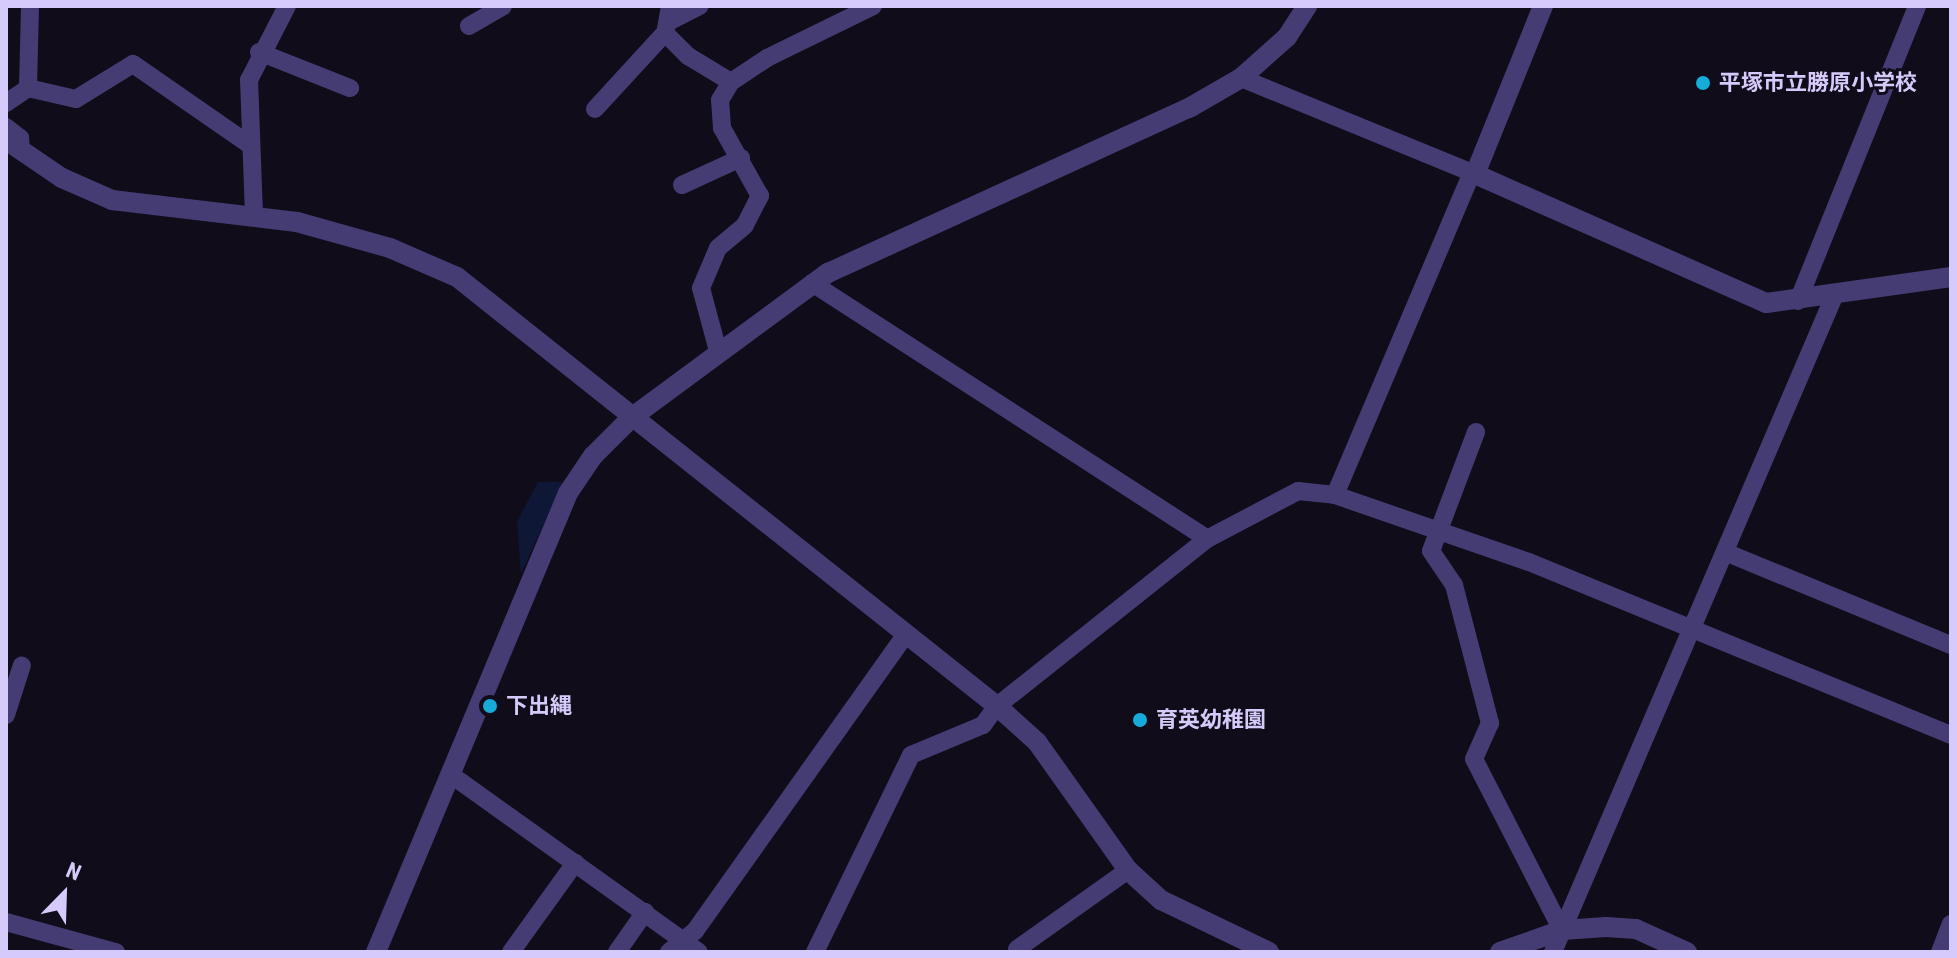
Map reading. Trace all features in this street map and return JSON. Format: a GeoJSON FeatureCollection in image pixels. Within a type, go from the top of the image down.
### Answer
{"type":"FeatureCollection","features":[{"type":"Feature","properties":{"kind":"street"},"geometry":{"type":"LineString","coordinates":[[28,88],[30,6]]}},
{"type":"Feature","properties":{"kind":"street"},"geometry":{"type":"LineString","coordinates":[[254,215],[249,80],[259,52],[287,6]]}},
{"type":"Feature","properties":{"kind":"street"},"geometry":{"type":"LineString","coordinates":[[469,26],[503,6]]}},
{"type":"Feature","properties":{"kind":"street"},"geometry":{"type":"LineString","coordinates":[[595,109],[669,20],[700,6]]}},
{"type":"Feature","properties":{"kind":"street"},"geometry":{"type":"LineString","coordinates":[[718,351],[701,288],[718,248],[745,225],[760,196],[722,128],[720,100],[731,82],[873,6]]}},
{"type":"Feature","properties":{"kind":"street"},"geometry":{"type":"LineString","coordinates":[[376,952],[568,493],[631,418],[812,283],[1241,78],[1287,37],[1307,6]]}},
{"type":"Feature","properties":{"kind":"street"},"geometry":{"type":"LineString","coordinates":[[1335,495],[1543,6]]}},
{"type":"Feature","properties":{"kind":"street"},"geometry":{"type":"LineString","coordinates":[[1798,301],[1917,6]]}},
{"type":"Feature","properties":{"kind":"street"},"geometry":{"type":"LineString","coordinates":[[669,20],[688,56],[731,82]]}},
{"type":"Feature","properties":{"kind":"street"},"geometry":{"type":"LineString","coordinates":[[259,52],[350,88]]}},
{"type":"Feature","properties":{"kind":"street"},"geometry":{"type":"LineString","coordinates":[[6,103],[28,88],[76,99],[133,64],[250,145]]}},
{"type":"Feature","properties":{"kind":"street"},"geometry":{"type":"LineString","coordinates":[[1241,78],[1626,238],[1744,298],[1798,301],[1951,277]]}},
{"type":"Feature","properties":{"kind":"street"},"geometry":{"type":"LineString","coordinates":[[6,127],[20,138],[14,145],[112,200],[254,215],[390,248],[457,277],[997,706],[1037,742],[1128,870],[1161,900],[1233,946],[1269,952]]}},
{"type":"Feature","properties":{"kind":"street"},"geometry":{"type":"LineString","coordinates":[[682,185],[741,158]]}},
{"type":"Feature","properties":{"kind":"street"},"geometry":{"type":"LineString","coordinates":[[812,283],[1207,539]]}},
{"type":"Feature","properties":{"kind":"street"},"geometry":{"type":"LineString","coordinates":[[1553,952],[1835,294]]}},
{"type":"Feature","properties":{"kind":"street"},"geometry":{"type":"LineString","coordinates":[[1476,432],[1435,530],[1431,551],[1454,585],[1490,723],[1474,759],[1562,930]]}},
{"type":"Feature","properties":{"kind":"street"},"geometry":{"type":"LineString","coordinates":[[815,952],[902,767],[934,742],[983,725],[997,706],[1207,539],[1298,491],[1335,495],[1435,530],[1951,735]]}},
{"type":"Feature","properties":{"kind":"street"},"geometry":{"type":"LineString","coordinates":[[1725,552],[1951,645]]}},
{"type":"Feature","properties":{"kind":"street"},"geometry":{"type":"LineString","coordinates":[[674,945],[695,931],[906,634]]}},
{"type":"Feature","properties":{"kind":"street"},"geometry":{"type":"LineString","coordinates":[[6,715],[22,665]]}},
{"type":"Feature","properties":{"kind":"street"},"geometry":{"type":"LineString","coordinates":[[450,774],[645,912],[674,945],[699,952]]}},
{"type":"Feature","properties":{"kind":"street"},"geometry":{"type":"LineString","coordinates":[[511,952],[575,863]]}},
{"type":"Feature","properties":{"kind":"street"},"geometry":{"type":"LineString","coordinates":[[1017,949],[1128,870]]}},
{"type":"Feature","properties":{"kind":"street"},"geometry":{"type":"LineString","coordinates":[[617,952],[645,912]]}},
{"type":"Feature","properties":{"kind":"street"},"geometry":{"type":"LineString","coordinates":[[6,922],[116,952]]}},
{"type":"Feature","properties":{"kind":"street"},"geometry":{"type":"LineString","coordinates":[[1940,952],[1951,924]]}},
{"type":"Feature","properties":{"kind":"street"},"geometry":{"type":"LineString","coordinates":[[1500,952],[1562,930],[1636,929],[1687,952]]}},
{"type":"Feature","properties":{"kind":"water"},"geometry":{"type":"Polygon","coordinates":[[[538,482],[563,482],[521,574],[517,522],[538,482]]]}},
{"type":"Feature","properties":{"kind":"place","name":"平塚市立勝原小学校"},"geometry":{"type":"Point","coordinates":[1703,83]}},
{"type":"Feature","properties":{"kind":"place","name":"下出縄"},"geometry":{"type":"Point","coordinates":[490,706]}},
{"type":"Feature","properties":{"kind":"place","name":"育英幼稚園"},"geometry":{"type":"Point","coordinates":[1140,720]}}]}
